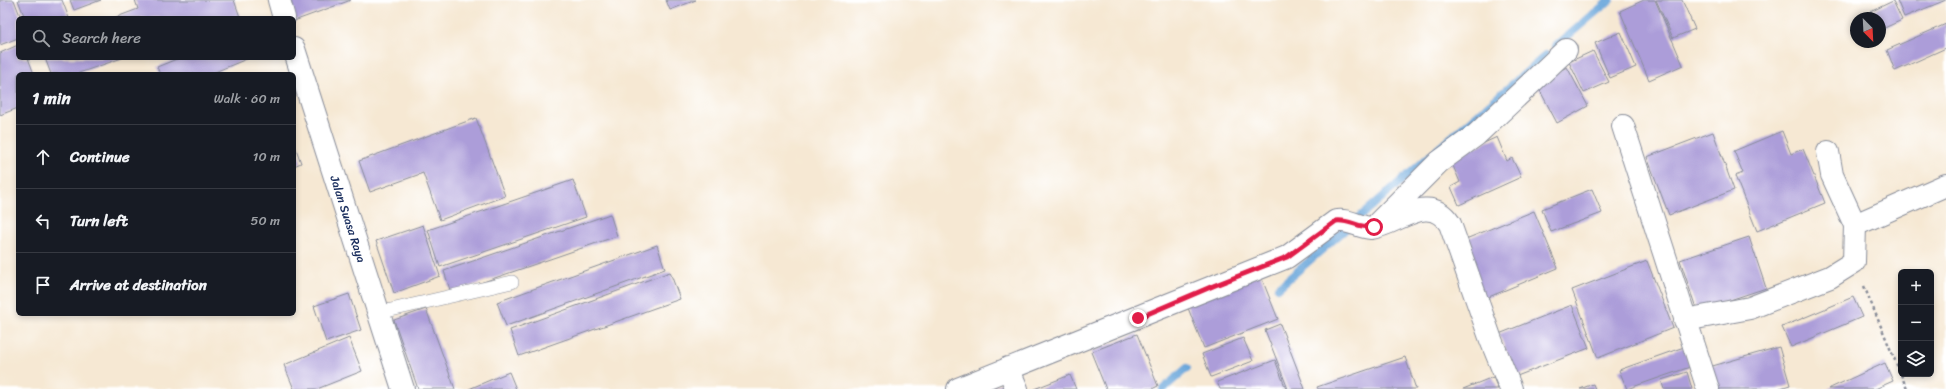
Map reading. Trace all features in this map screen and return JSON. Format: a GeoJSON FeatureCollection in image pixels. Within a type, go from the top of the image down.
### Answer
{"type":"FeatureCollection","features":[{"type":"Feature","properties":{"kind":"street"},"geometry":{"type":"LineString","coordinates":[[279,0],[283,16]]}},
{"type":"Feature","properties":{"kind":"street"},"geometry":{"type":"LineString","coordinates":[[1360,225],[1439,162],[1476,135],[1566,50]]}},
{"type":"Feature","properties":{"kind":"street","name":"Jalan Suasa Raya"},"geometry":{"type":"LineString","coordinates":[[296,55],[403,389]]}},
{"type":"Feature","properties":{"kind":"street"},"geometry":{"type":"LineString","coordinates":[[1623,126],[1708,389]]}},
{"type":"Feature","properties":{"kind":"street"},"geometry":{"type":"LineString","coordinates":[[1685,320],[1750,308],[1830,277],[1854,262],[1855,225],[1832,175],[1828,152]]}},
{"type":"Feature","properties":{"kind":"street"},"geometry":{"type":"LineString","coordinates":[[1855,225],[1946,185]]}},
{"type":"Feature","properties":{"kind":"street"},"geometry":{"type":"LineString","coordinates":[[958,389],[1287,257],[1299,250],[1330,224],[1336,221],[1360,225],[1427,208],[1436,210],[1445,216],[1450,224],[1491,340],[1511,389]]}},
{"type":"Feature","properties":{"kind":"street"},"geometry":{"type":"LineString","coordinates":[[1008,368],[1016,389]]}},
{"type":"Feature","properties":{"kind":"lane"},"geometry":{"type":"LineString","coordinates":[[378,313],[512,282]]}},
{"type":"Feature","properties":{"kind":"path"},"geometry":{"type":"LineString","coordinates":[[1854,262],[1907,389]]}},
{"type":"Feature","properties":{"kind":"building"},"geometry":{"type":"Polygon","coordinates":[[[0,0],[14,0],[20,16],[16,16],[16,39],[0,45],[0,0]]]}},
{"type":"Feature","properties":{"kind":"building"},"geometry":{"type":"Polygon","coordinates":[[[18,0],[62,0],[68,16],[24,16],[18,0]]]}},
{"type":"Feature","properties":{"kind":"building"},"geometry":{"type":"Polygon","coordinates":[[[70,0],[101,0],[74,10],[70,0]]]}},
{"type":"Feature","properties":{"kind":"building"},"geometry":{"type":"Polygon","coordinates":[[[135,0],[234,0],[240,16],[119,16],[138,9],[135,0]]]}},
{"type":"Feature","properties":{"kind":"building"},"geometry":{"type":"Polygon","coordinates":[[[286,0],[351,0],[296,20],[296,16],[292,16],[286,0]]]}},
{"type":"Feature","properties":{"kind":"building"},"geometry":{"type":"Polygon","coordinates":[[[666,0],[696,0],[670,10],[666,0]]]}},
{"type":"Feature","properties":{"kind":"building"},"geometry":{"type":"Polygon","coordinates":[[[1644,0],[1655,0],[1683,65],[1649,80],[1620,11],[1644,0]]]}},
{"type":"Feature","properties":{"kind":"building"},"geometry":{"type":"Polygon","coordinates":[[[1656,0],[1682,0],[1695,29],[1673,38],[1656,0]]]}},
{"type":"Feature","properties":{"kind":"building"},"geometry":{"type":"Polygon","coordinates":[[[1897,0],[1946,0],[1904,17],[1897,0]]]}},
{"type":"Feature","properties":{"kind":"building"},"geometry":{"type":"Polygon","coordinates":[[[1893,1],[1902,20],[1886,27],[1886,12],[1870,12],[1893,1]]]}},
{"type":"Feature","properties":{"kind":"building"},"geometry":{"type":"Polygon","coordinates":[[[1946,24],[1946,48],[1895,71],[1887,50],[1946,24]]]}},
{"type":"Feature","properties":{"kind":"building"},"geometry":{"type":"Polygon","coordinates":[[[1621,32],[1636,67],[1610,78],[1595,43],[1621,32]]]}},
{"type":"Feature","properties":{"kind":"building"},"geometry":{"type":"Polygon","coordinates":[[[16,46],[16,60],[29,60],[33,72],[16,72],[16,109],[0,115],[0,53],[16,46]]]}},
{"type":"Feature","properties":{"kind":"building"},"geometry":{"type":"Polygon","coordinates":[[[1593,51],[1609,82],[1584,93],[1569,62],[1593,51]]]}},
{"type":"Feature","properties":{"kind":"building"},"geometry":{"type":"Polygon","coordinates":[[[46,60],[116,60],[82,72],[50,72],[46,60]]]}},
{"type":"Feature","properties":{"kind":"building"},"geometry":{"type":"Polygon","coordinates":[[[174,60],[244,60],[215,72],[159,72],[157,67],[174,60]]]}},
{"type":"Feature","properties":{"kind":"building"},"geometry":{"type":"Polygon","coordinates":[[[1567,67],[1588,106],[1557,123],[1536,83],[1567,67]]]}},
{"type":"Feature","properties":{"kind":"building"},"geometry":{"type":"Polygon","coordinates":[[[476,118],[505,196],[440,220],[423,173],[370,192],[359,161],[476,118]]]}},
{"type":"Feature","properties":{"kind":"building"},"geometry":{"type":"Polygon","coordinates":[[[1782,131],[1791,154],[1803,149],[1825,203],[1757,231],[1735,176],[1743,173],[1734,151],[1782,131]]]}},
{"type":"Feature","properties":{"kind":"building"},"geometry":{"type":"Polygon","coordinates":[[[1713,132],[1734,190],[1669,215],[1647,157],[1713,132]]]}},
{"type":"Feature","properties":{"kind":"building"},"geometry":{"type":"Polygon","coordinates":[[[1497,137],[1507,161],[1512,158],[1521,177],[1459,205],[1451,187],[1460,182],[1450,159],[1497,137]]]}},
{"type":"Feature","properties":{"kind":"building"},"geometry":{"type":"Polygon","coordinates":[[[296,149],[301,163],[296,165],[296,149]]]}},
{"type":"Feature","properties":{"kind":"building"},"geometry":{"type":"Polygon","coordinates":[[[573,180],[586,217],[440,267],[428,230],[573,180]]]}},
{"type":"Feature","properties":{"kind":"building"},"geometry":{"type":"Polygon","coordinates":[[[1592,189],[1602,213],[1551,232],[1542,209],[1592,189]]]}},
{"type":"Feature","properties":{"kind":"building"},"geometry":{"type":"Polygon","coordinates":[[[1534,211],[1558,268],[1484,299],[1461,241],[1534,211]]]}},
{"type":"Feature","properties":{"kind":"building"},"geometry":{"type":"Polygon","coordinates":[[[610,214],[617,236],[451,293],[444,271],[610,214]]]}},
{"type":"Feature","properties":{"kind":"building"},"geometry":{"type":"Polygon","coordinates":[[[423,225],[440,276],[394,293],[376,241],[423,225]]]}},
{"type":"Feature","properties":{"kind":"building"},"geometry":{"type":"Polygon","coordinates":[[[1749,237],[1766,288],[1697,311],[1680,260],[1749,237]]]}},
{"type":"Feature","properties":{"kind":"building"},"geometry":{"type":"Polygon","coordinates":[[[657,245],[665,269],[506,326],[497,302],[657,245]]]}},
{"type":"Feature","properties":{"kind":"building"},"geometry":{"type":"Polygon","coordinates":[[[1647,261],[1673,328],[1598,358],[1572,290],[1647,261]]]}},
{"type":"Feature","properties":{"kind":"building"},"geometry":{"type":"Polygon","coordinates":[[[670,272],[680,299],[519,356],[510,330],[670,272]]]}},
{"type":"Feature","properties":{"kind":"building"},"geometry":{"type":"Polygon","coordinates":[[[1260,274],[1278,319],[1204,348],[1186,303],[1260,274]]]}},
{"type":"Feature","properties":{"kind":"building"},"geometry":{"type":"Polygon","coordinates":[[[349,294],[361,330],[326,342],[314,306],[349,294]]]}},
{"type":"Feature","properties":{"kind":"building"},"geometry":{"type":"Polygon","coordinates":[[[1853,297],[1862,317],[1791,347],[1782,327],[1853,297]]]}},
{"type":"Feature","properties":{"kind":"building"},"geometry":{"type":"Polygon","coordinates":[[[1572,305],[1589,348],[1517,376],[1499,334],[1572,305]]]}},
{"type":"Feature","properties":{"kind":"building"},"geometry":{"type":"Polygon","coordinates":[[[426,309],[455,389],[418,389],[394,320],[426,309]]]}},
{"type":"Feature","properties":{"kind":"building"},"geometry":{"type":"Polygon","coordinates":[[[1280,324],[1305,389],[1288,389],[1265,330],[1280,324]]]}},
{"type":"Feature","properties":{"kind":"building"},"geometry":{"type":"Polygon","coordinates":[[[1137,334],[1158,386],[1152,389],[1106,389],[1091,352],[1137,334]]]}},
{"type":"Feature","properties":{"kind":"building"},"geometry":{"type":"Polygon","coordinates":[[[349,338],[362,371],[317,389],[294,389],[284,365],[349,338]]]}},
{"type":"Feature","properties":{"kind":"building"},"geometry":{"type":"Polygon","coordinates":[[[1243,338],[1253,361],[1211,377],[1202,354],[1243,338]]]}},
{"type":"Feature","properties":{"kind":"building"},"geometry":{"type":"Polygon","coordinates":[[[1684,347],[1690,367],[1627,389],[1619,370],[1684,347]]]}},
{"type":"Feature","properties":{"kind":"building"},"geometry":{"type":"Polygon","coordinates":[[[1779,347],[1790,385],[1777,389],[1715,389],[1709,367],[1779,347]]]}},
{"type":"Feature","properties":{"kind":"building"},"geometry":{"type":"Polygon","coordinates":[[[1405,357],[1416,389],[1318,389],[1317,387],[1405,357]]]}},
{"type":"Feature","properties":{"kind":"building"},"geometry":{"type":"Polygon","coordinates":[[[1275,360],[1286,389],[1220,389],[1217,382],[1275,360]]]}},
{"type":"Feature","properties":{"kind":"building"},"geometry":{"type":"Polygon","coordinates":[[[1885,363],[1893,381],[1875,389],[1828,389],[1885,363]]]}},
{"type":"Feature","properties":{"kind":"building"},"geometry":{"type":"Polygon","coordinates":[[[509,372],[516,389],[469,389],[509,372]]]}},
{"type":"Feature","properties":{"kind":"building"},"geometry":{"type":"Polygon","coordinates":[[[1687,372],[1692,389],[1664,389],[1661,380],[1687,372]]]}},
{"type":"Feature","properties":{"kind":"building"},"geometry":{"type":"Polygon","coordinates":[[[1070,375],[1076,389],[1034,389],[1070,375]]]}},
{"type":"Feature","properties":{"kind":"building"},"geometry":{"type":"Polygon","coordinates":[[[1493,377],[1498,389],[1463,389],[1493,377]]]}},
{"type":"Feature","properties":{"kind":"building"},"geometry":{"type":"Polygon","coordinates":[[[1005,382],[1008,389],[987,389],[1005,382]]]}},
{"type":"Feature","properties":{"kind":"building"},"geometry":{"type":"Polygon","coordinates":[[[1593,384],[1595,389],[1580,389],[1593,384]]]}},
{"type":"Feature","properties":{"kind":"waterway"},"geometry":{"type":"LineString","coordinates":[[1556,46],[1610,0]]}},
{"type":"Feature","properties":{"kind":"waterway"},"geometry":{"type":"LineString","coordinates":[[1278,288],[1546,55]]}},
{"type":"Feature","properties":{"kind":"waterway"},"geometry":{"type":"LineString","coordinates":[[1163,389],[1187,368]]}},
{"type":"Feature","properties":{"kind":"route"},"geometry":{"type":"LineString","coordinates":[[1138,318],[1287,257],[1299,250],[1330,224],[1336,221],[1345,221],[1362,227],[1374,227]]}}]}
